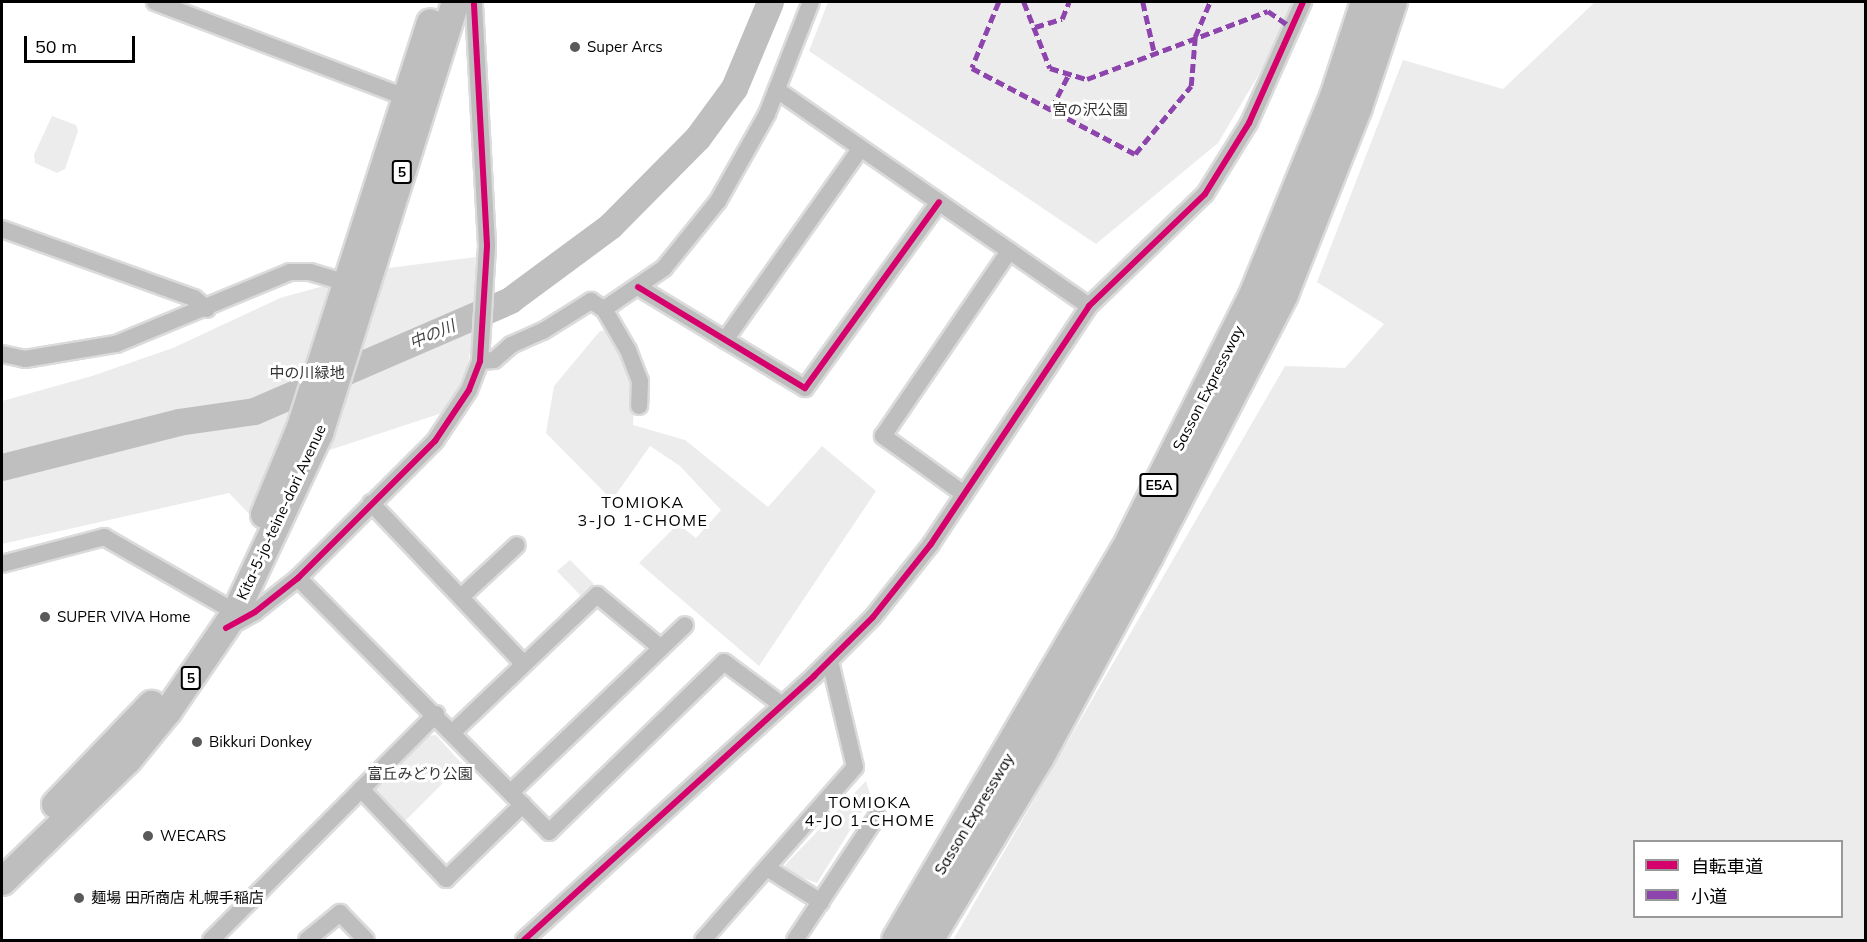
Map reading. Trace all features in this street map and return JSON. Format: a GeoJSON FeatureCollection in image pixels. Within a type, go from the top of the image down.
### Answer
{"type":"FeatureCollection","features":[{"type":"Feature","properties":{"kind":"highway","name":"Kita-5-jo-teine-dori Avenue"},"geometry":{"type":"LineString","coordinates":[[2,881],[128,759],[227,614],[269,503],[310,430],[355,285],[405,98],[436,2]]}},
{"type":"Feature","properties":{"kind":"highway","name":"Kita-5-jo-teine-dori Avenue"},"geometry":{"type":"LineString","coordinates":[[355,285],[455,2]]}},
{"type":"Feature","properties":{"kind":"highway","name":"Sasson Expressway"},"geometry":{"type":"LineString","coordinates":[[897,940],[1126,550],[1253,298],[1334,100],[1366,2]]}},
{"type":"Feature","properties":{"kind":"highway","name":"Sasson Expressway"},"geometry":{"type":"LineString","coordinates":[[928,940],[1044,747],[1148,556],[1283,294],[1357,107],[1392,2]]}},
{"type":"Feature","properties":{"kind":"highway","name":"Kita-5-jo-teine-dori Avenue"},"geometry":{"type":"LineString","coordinates":[[2,858],[156,699],[227,614]]}},
{"type":"Feature","properties":{"kind":"street"},"geometry":{"type":"LineString","coordinates":[[155,2],[405,98]]}},
{"type":"Feature","properties":{"kind":"street"},"geometry":{"type":"LineString","coordinates":[[2,564],[104,537],[227,614],[255,612],[298,578],[435,441],[469,390],[482,354],[488,245],[474,2]]}},
{"type":"Feature","properties":{"kind":"street"},"geometry":{"type":"LineString","coordinates":[[604,309],[664,268],[718,201],[777,90],[811,2]]}},
{"type":"Feature","properties":{"kind":"street"},"geometry":{"type":"LineString","coordinates":[[524,940],[830,661],[873,617],[931,544],[1089,306],[1205,194],[1249,123],[1303,2]]}},
{"type":"Feature","properties":{"kind":"street"},"geometry":{"type":"LineString","coordinates":[[777,90],[1089,306]]}},
{"type":"Feature","properties":{"kind":"street"},"geometry":{"type":"LineString","coordinates":[[725,340],[861,148]]}},
{"type":"Feature","properties":{"kind":"street"},"geometry":{"type":"LineString","coordinates":[[638,287],[805,388],[939,202]]}},
{"type":"Feature","properties":{"kind":"street"},"geometry":{"type":"LineString","coordinates":[[2,229],[195,298],[207,309]]}},
{"type":"Feature","properties":{"kind":"street"},"geometry":{"type":"LineString","coordinates":[[964,494],[883,436],[1009,251]]}},
{"type":"Feature","properties":{"kind":"street"},"geometry":{"type":"LineString","coordinates":[[2,354],[25,359],[116,344],[207,309],[290,272],[310,272],[355,285]]}},
{"type":"Feature","properties":{"kind":"street"},"geometry":{"type":"LineString","coordinates":[[482,354],[494,360],[511,345],[543,331],[591,301],[604,309],[640,381],[639,406]]}},
{"type":"Feature","properties":{"kind":"street"},"geometry":{"type":"LineString","coordinates":[[371,503],[524,664]]}},
{"type":"Feature","properties":{"kind":"street"},"geometry":{"type":"LineString","coordinates":[[461,597],[517,545]]}},
{"type":"Feature","properties":{"kind":"street"},"geometry":{"type":"LineString","coordinates":[[298,578],[453,732],[549,832],[724,662],[782,705]]}},
{"type":"Feature","properties":{"kind":"street"},"geometry":{"type":"LineString","coordinates":[[453,732],[597,595],[661,648]]}},
{"type":"Feature","properties":{"kind":"street"},"geometry":{"type":"LineString","coordinates":[[361,789],[446,879],[517,798],[685,625]]}},
{"type":"Feature","properties":{"kind":"street"},"geometry":{"type":"LineString","coordinates":[[703,940],[855,767],[830,661]]}},
{"type":"Feature","properties":{"kind":"street"},"geometry":{"type":"LineString","coordinates":[[211,940],[435,714]]}},
{"type":"Feature","properties":{"kind":"street"},"geometry":{"type":"LineString","coordinates":[[795,940],[877,816]]}},
{"type":"Feature","properties":{"kind":"street"},"geometry":{"type":"LineString","coordinates":[[767,868],[820,902]]}},
{"type":"Feature","properties":{"kind":"street"},"geometry":{"type":"LineString","coordinates":[[307,940],[340,913],[366,940]]}},
{"type":"Feature","properties":{"kind":"green space","name":"宮の沢公園"},"geometry":{"type":"Polygon","coordinates":[[[828,2],[1292,2],[1259,74],[1218,143],[1096,244],[809,51],[828,2]]]}},
{"type":"Feature","properties":{"kind":"green space"},"geometry":{"type":"Polygon","coordinates":[[[1595,2],[1865,2],[1865,940],[953,940],[1285,366],[1345,368],[1384,324],[1317,282],[1403,60],[1503,89],[1595,2]]]}},
{"type":"Feature","properties":{"kind":"green space"},"geometry":{"type":"Polygon","coordinates":[[[52,116],[76,125],[78,131],[65,169],[57,173],[35,163],[34,155],[52,116]]]}},
{"type":"Feature","properties":{"kind":"green space","name":"中の川緑地"},"geometry":{"type":"Polygon","coordinates":[[[476,257],[471,347],[465,380],[442,413],[272,469],[249,514],[229,493],[2,544],[2,401],[92,376],[173,348],[280,298],[388,268],[476,257]]]}},
{"type":"Feature","properties":{"kind":"green space"},"geometry":{"type":"Polygon","coordinates":[[[610,330],[635,386],[633,425],[685,440],[768,507],[822,446],[876,491],[759,666],[639,563],[678,524],[696,538],[721,510],[680,466],[650,446],[612,500],[546,433],[554,386],[600,331],[610,330]]]}},
{"type":"Feature","properties":{"kind":"green space"},"geometry":{"type":"Polygon","coordinates":[[[570,560],[594,584],[581,596],[557,571],[570,560]]]}},
{"type":"Feature","properties":{"kind":"green space","name":"富丘みどり公園"},"geometry":{"type":"Polygon","coordinates":[[[436,735],[462,764],[402,824],[374,794],[378,784],[427,736],[436,735]]]}},
{"type":"Feature","properties":{"kind":"green space"},"geometry":{"type":"Polygon","coordinates":[[[866,781],[871,797],[817,883],[786,872],[785,865],[866,781]]]}},
{"type":"Feature","properties":{"kind":"waterway","name":"中の川"},"geometry":{"type":"LineString","coordinates":[[2,467],[178,422],[254,411],[510,300],[610,226],[698,137],[734,88],[770,2]]}},
{"type":"Feature","properties":{"kind":"marked path"},"geometry":{"type":"LineString","coordinates":[[999,2],[972,68],[1135,154],[1191,86],[1195,37],[1210,2]]}},
{"type":"Feature","properties":{"kind":"marked path"},"geometry":{"type":"LineString","coordinates":[[1024,2],[1050,68],[1087,79],[1268,11],[1292,28]]}},
{"type":"Feature","properties":{"kind":"marked path"},"geometry":{"type":"LineString","coordinates":[[1035,27],[1062,19],[1069,2]]}},
{"type":"Feature","properties":{"kind":"marked path"},"geometry":{"type":"LineString","coordinates":[[1143,2],[1154,51]]}},
{"type":"Feature","properties":{"kind":"marked path"},"geometry":{"type":"LineString","coordinates":[[1051,109],[1069,74]]}},
{"type":"Feature","properties":{"kind":"cycle path"},"geometry":{"type":"LineString","coordinates":[[226,628],[255,612],[298,578],[435,441],[469,390],[480,361],[487,245],[474,2]]}},
{"type":"Feature","properties":{"kind":"cycle path"},"geometry":{"type":"LineString","coordinates":[[524,940],[814,676],[873,617],[931,544],[1089,306],[1205,194],[1249,123],[1303,2]]}},
{"type":"Feature","properties":{"kind":"cycle path"},"geometry":{"type":"LineString","coordinates":[[638,287],[805,388],[939,202]]}},
{"type":"Feature","properties":{"kind":"place","name":"Super Arcs"},"geometry":{"type":"Point","coordinates":[575,47]}},
{"type":"Feature","properties":{"kind":"place","name":"SUPER VIVA Home"},"geometry":{"type":"Point","coordinates":[45,617]}},
{"type":"Feature","properties":{"kind":"place","name":"Bikkuri Donkey"},"geometry":{"type":"Point","coordinates":[197,742]}},
{"type":"Feature","properties":{"kind":"place","name":"WECARS"},"geometry":{"type":"Point","coordinates":[148,836]}},
{"type":"Feature","properties":{"kind":"place","name":"麺場 田所商店 札幌手稲店"},"geometry":{"type":"Point","coordinates":[79,898]}},
{"type":"Feature","properties":{"kind":"district","name":"TOMIOKA 3-JO 1-CHOME"},"geometry":{"type":"Point","coordinates":[643,511]}},
{"type":"Feature","properties":{"kind":"district","name":"TOMIOKA 4-JO 1-CHOME"},"geometry":{"type":"Point","coordinates":[870,811]}}]}
